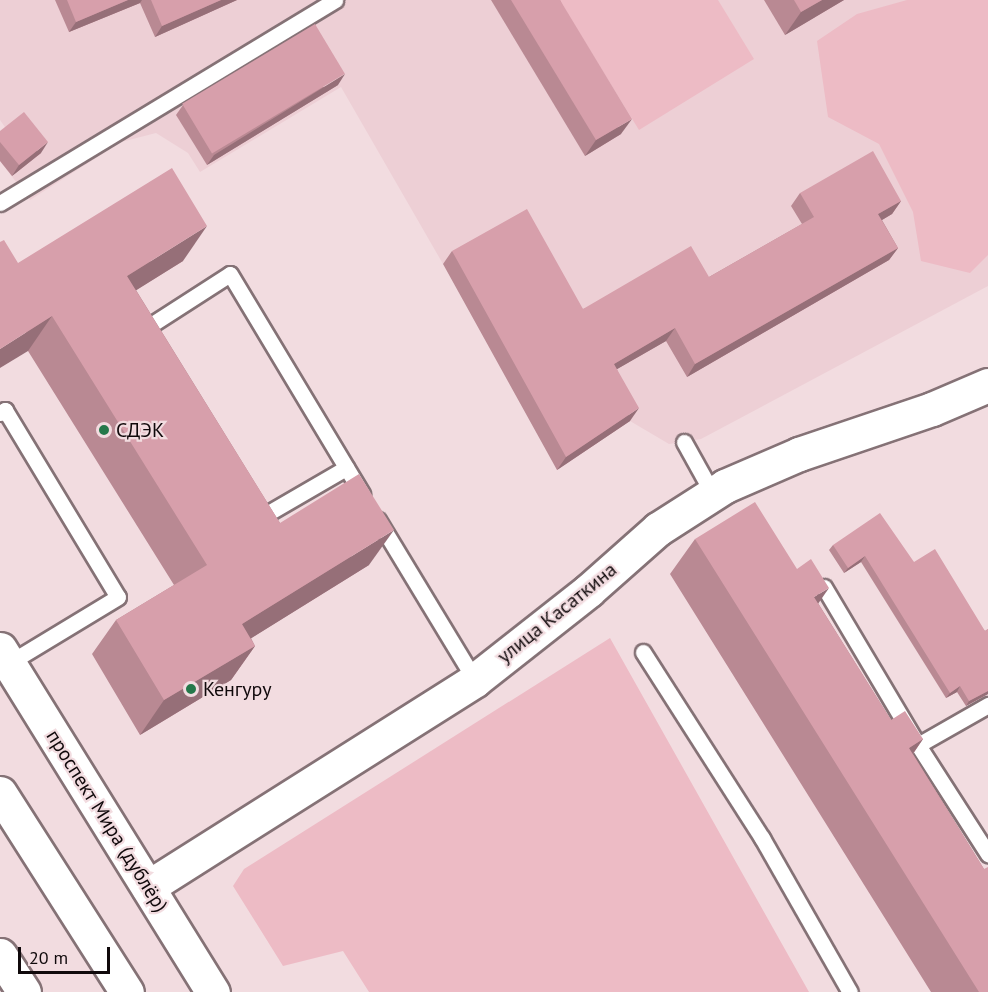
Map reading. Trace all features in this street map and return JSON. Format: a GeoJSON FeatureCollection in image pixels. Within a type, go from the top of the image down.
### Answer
{"type":"FeatureCollection","features":[{"type":"Feature","properties":{"kind":"street","name":"улица Касаткина"},"geometry":{"type":"LineString","coordinates":[[148,887],[475,680],[588,591],[658,529],[713,494],[799,454],[932,409],[988,385]]}},
{"type":"Feature","properties":{"kind":"street","name":"проспект Мира (дублёр)"},"geometry":{"type":"LineString","coordinates":[[5,656],[213,992]]}},
{"type":"Feature","properties":{"kind":"street"},"geometry":{"type":"LineString","coordinates":[[0,793],[127,992]]}},
{"type":"Feature","properties":{"kind":"street"},"geometry":{"type":"LineString","coordinates":[[0,955],[24,992]]}},
{"type":"Feature","properties":{"kind":"lane"},"geometry":{"type":"LineString","coordinates":[[0,203],[335,0]]}},
{"type":"Feature","properties":{"kind":"lane"},"geometry":{"type":"LineString","coordinates":[[155,350],[143,330],[230,274],[475,680]]}},
{"type":"Feature","properties":{"kind":"lane"},"geometry":{"type":"LineString","coordinates":[[0,413],[5,410],[118,597],[5,656]]}},
{"type":"Feature","properties":{"kind":"lane"},"geometry":{"type":"LineString","coordinates":[[684,442],[713,494]]}},
{"type":"Feature","properties":{"kind":"lane"},"geometry":{"type":"LineString","coordinates":[[246,500],[258,519],[346,468]]}},
{"type":"Feature","properties":{"kind":"lane"},"geometry":{"type":"LineString","coordinates":[[824,588],[918,745],[988,854]]}},
{"type":"Feature","properties":{"kind":"lane"},"geometry":{"type":"LineString","coordinates":[[643,652],[762,838],[850,992]]}},
{"type":"Feature","properties":{"kind":"lane"},"geometry":{"type":"LineString","coordinates":[[918,745],[988,705]]}},
{"type":"Feature","properties":{"kind":"shaded area"},"geometry":{"type":"Polygon","coordinates":[[[0,0],[988,0],[988,286],[701,439],[669,444],[630,421],[518,222],[443,264],[341,87],[200,172],[188,153],[156,133],[121,142],[30,200],[0,161],[7,130],[0,120],[0,0]]]}},
{"type":"Feature","properties":{"kind":"shaded area"},"geometry":{"type":"Polygon","coordinates":[[[559,0],[718,0],[754,59],[639,130],[559,0]]]}},
{"type":"Feature","properties":{"kind":"shaded area"},"geometry":{"type":"Polygon","coordinates":[[[907,0],[988,0],[988,255],[970,273],[921,261],[913,212],[879,144],[828,117],[817,41],[857,14],[907,0]]]}},
{"type":"Feature","properties":{"kind":"shaded area"},"geometry":{"type":"Polygon","coordinates":[[[610,638],[809,992],[369,992],[343,951],[283,966],[233,886],[244,869],[610,638]]]}},
{"type":"Feature","properties":{"kind":"building"},"geometry":{"type":"Polygon","coordinates":[[[67,0],[128,0],[76,22],[67,0]]]}},
{"type":"Feature","properties":{"kind":"building"},"geometry":{"type":"Polygon","coordinates":[[[151,0],[221,0],[162,26],[151,0]]]}},
{"type":"Feature","properties":{"kind":"building"},"geometry":{"type":"Polygon","coordinates":[[[511,0],[560,0],[632,119],[596,140],[511,0]]]}},
{"type":"Feature","properties":{"kind":"building"},"geometry":{"type":"Polygon","coordinates":[[[794,0],[822,0],[801,12],[794,0]]]}},
{"type":"Feature","properties":{"kind":"building"},"geometry":{"type":"Polygon","coordinates":[[[315,24],[345,74],[212,154],[182,104],[315,24]]]}},
{"type":"Feature","properties":{"kind":"building"},"geometry":{"type":"Polygon","coordinates":[[[24,112],[48,142],[19,165],[0,142],[0,131],[24,112]]]}},
{"type":"Feature","properties":{"kind":"building"},"geometry":{"type":"Polygon","coordinates":[[[873,151],[901,201],[878,214],[898,248],[695,364],[675,328],[614,364],[639,408],[566,457],[452,251],[527,209],[583,309],[691,246],[709,277],[814,217],[800,193],[873,151]]]}},
{"type":"Feature","properties":{"kind":"building"},"geometry":{"type":"Polygon","coordinates":[[[172,168],[207,226],[127,276],[280,523],[359,474],[394,530],[242,624],[255,646],[164,700],[116,620],[207,565],[52,316],[0,349],[0,242],[4,240],[18,263],[172,168]]]}},
{"type":"Feature","properties":{"kind":"building"},"geometry":{"type":"Polygon","coordinates":[[[755,502],[797,569],[811,559],[829,588],[814,597],[891,720],[905,711],[923,739],[909,748],[984,869],[988,867],[988,992],[979,992],[695,539],[755,502]]]}},
{"type":"Feature","properties":{"kind":"building"},"geometry":{"type":"Polygon","coordinates":[[[880,513],[914,562],[935,549],[985,631],[988,629],[988,691],[969,701],[960,686],[950,693],[865,556],[848,568],[833,545],[880,513]]]}},
{"type":"Feature","properties":{"kind":"place","name":"СДЭК"},"geometry":{"type":"Point","coordinates":[104,430]}},
{"type":"Feature","properties":{"kind":"place","name":"Кенгуру"},"geometry":{"type":"Point","coordinates":[191,689]}}]}
